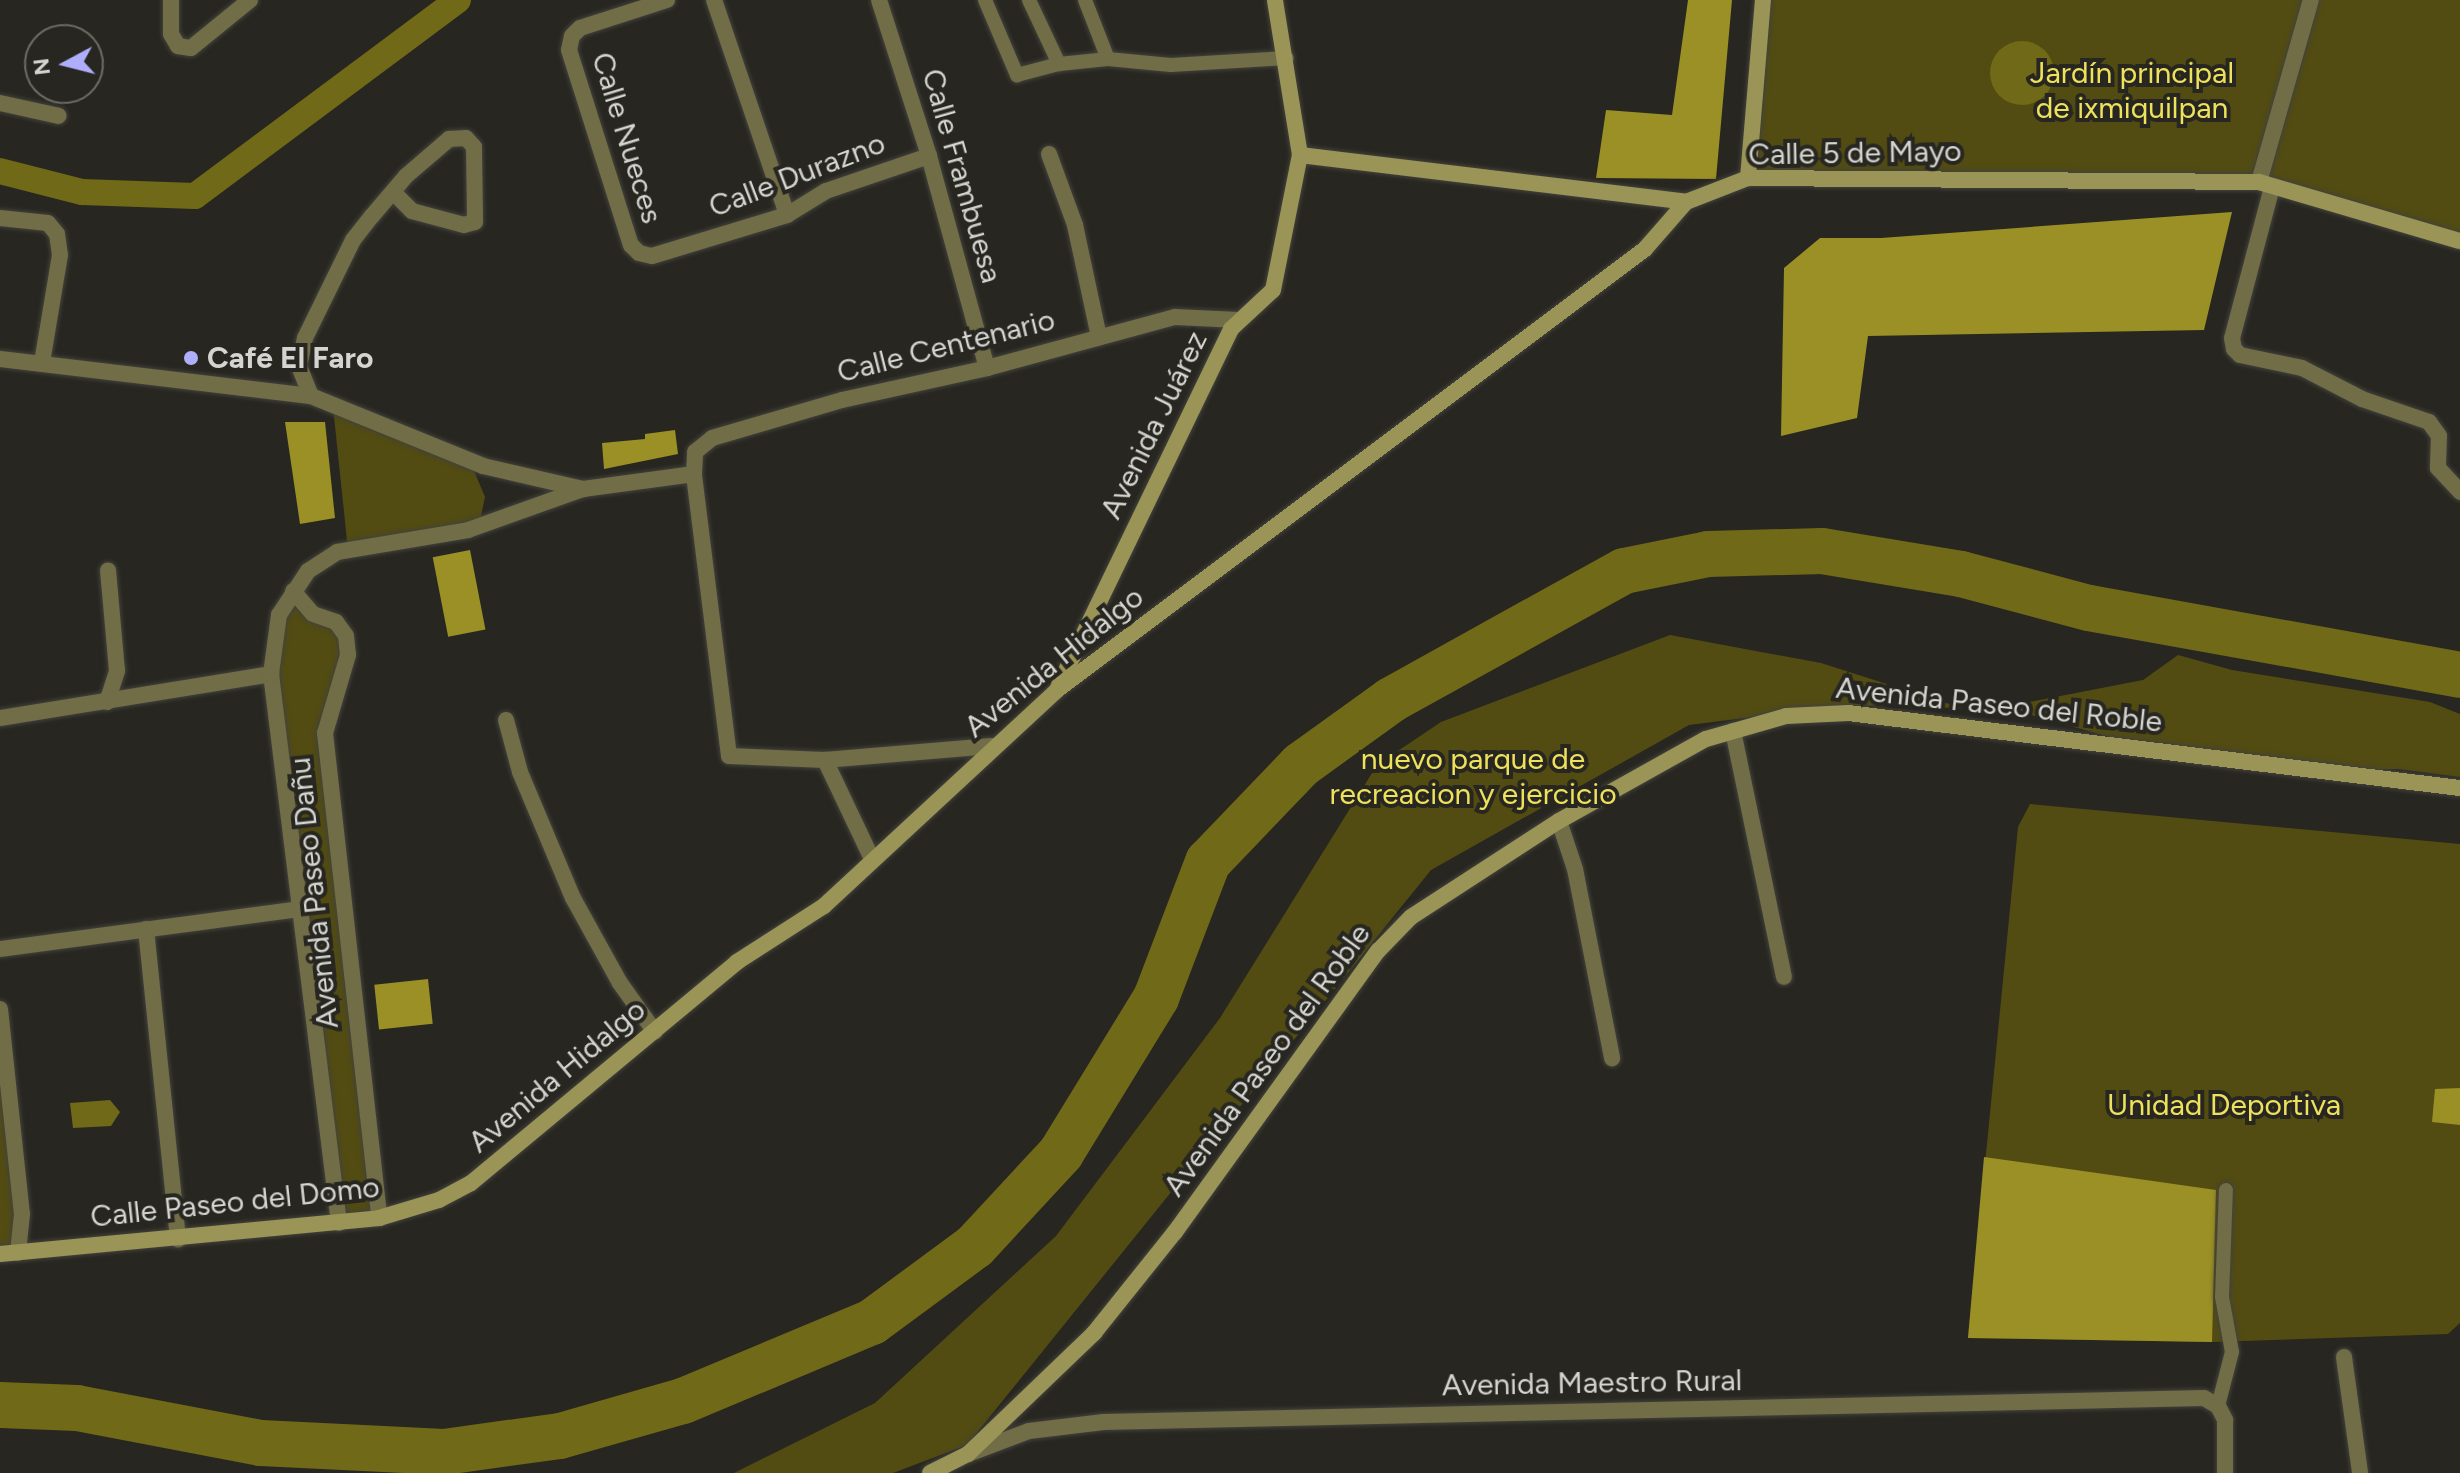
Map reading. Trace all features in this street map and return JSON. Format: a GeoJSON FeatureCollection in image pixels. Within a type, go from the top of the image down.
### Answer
{"type":"FeatureCollection","features":[{"type":"Feature","properties":{"kind":"street"},"geometry":{"type":"LineString","coordinates":[[171,0],[171,34],[178,46],[191,48],[250,0]]}},
{"type":"Feature","properties":{"kind":"street","name":"Calle Nueces"},"geometry":{"type":"LineString","coordinates":[[639,253],[631,245],[569,50],[572,36],[580,28],[667,0]]}},
{"type":"Feature","properties":{"kind":"street"},"geometry":{"type":"LineString","coordinates":[[714,0],[787,215]]}},
{"type":"Feature","properties":{"kind":"street","name":"Calle Frambuesa"},"geometry":{"type":"LineString","coordinates":[[879,0],[929,156],[987,368]]}},
{"type":"Feature","properties":{"kind":"street","name":"Avenida Juárez"},"geometry":{"type":"LineString","coordinates":[[1057,690],[1239,320],[1273,290],[1300,155],[1287,58],[1275,0]]}},
{"type":"Feature","properties":{"kind":"street"},"geometry":{"type":"LineString","coordinates":[[1748,178],[1763,0]]}},
{"type":"Feature","properties":{"kind":"street"},"geometry":{"type":"LineString","coordinates":[[2311,0],[2232,338],[2234,349],[2240,355],[2302,368],[2362,399],[2437,427],[2438,468],[2460,492]]}},
{"type":"Feature","properties":{"kind":"street"},"geometry":{"type":"LineString","coordinates":[[0,103],[59,116]]}},
{"type":"Feature","properties":{"kind":"street"},"geometry":{"type":"LineString","coordinates":[[311,396],[299,366],[305,338],[353,240],[393,192],[449,139],[466,138],[474,147],[479,211],[475,222],[464,225],[412,211],[393,192]]}},
{"type":"Feature","properties":{"kind":"street"},"geometry":{"type":"LineString","coordinates":[[1049,154],[1075,225],[1099,337]]}},
{"type":"Feature","properties":{"kind":"street","name":"Calle 5 de Mayo"},"geometry":{"type":"LineString","coordinates":[[1300,155],[1686,202],[1748,178],[2266,184],[2460,241]]}},
{"type":"Feature","properties":{"kind":"street","name":"Calle Durazno"},"geometry":{"type":"LineString","coordinates":[[639,253],[652,256],[787,215],[826,191],[929,156]]}},
{"type":"Feature","properties":{"kind":"street","name":"Avenida Hidalgo"},"geometry":{"type":"LineString","coordinates":[[471,1183],[737,962],[824,906],[991,746],[1057,690],[1645,249],[1686,202]]}},
{"type":"Feature","properties":{"kind":"street"},"geometry":{"type":"LineString","coordinates":[[0,218],[48,223],[57,234],[60,255],[42,363]]}},
{"type":"Feature","properties":{"kind":"street","name":"Calle Centenario"},"geometry":{"type":"LineString","coordinates":[[694,474],[695,452],[712,438],[842,400],[987,368],[1175,317],[1239,320]]}},
{"type":"Feature","properties":{"kind":"street"},"geometry":{"type":"LineString","coordinates":[[0,359],[311,396],[483,466],[583,489],[694,474],[729,756],[825,760],[991,746]]}},
{"type":"Feature","properties":{"kind":"street","name":"Avenida Paseo Dañu"},"geometry":{"type":"LineString","coordinates":[[339,1223],[271,674],[279,615],[308,571],[337,552],[468,530],[583,489]]}},
{"type":"Feature","properties":{"kind":"street"},"geometry":{"type":"LineString","coordinates":[[107,702],[117,671],[108,570]]}},
{"type":"Feature","properties":{"kind":"street","name":"Avenida Paseo Dañu"},"geometry":{"type":"LineString","coordinates":[[293,591],[313,614],[336,622],[346,636],[348,655],[325,733],[379,1218]]}},
{"type":"Feature","properties":{"kind":"street"},"geometry":{"type":"LineString","coordinates":[[0,718],[271,674]]}},
{"type":"Feature","properties":{"kind":"street","name":"Avenida Paseo del Roble"},"geometry":{"type":"LineString","coordinates":[[930,1473],[968,1454],[1094,1333],[1175,1232],[1378,951],[1442,894],[1559,821],[1706,739],[1786,716],[1848,713],[2460,788]]}},
{"type":"Feature","properties":{"kind":"street"},"geometry":{"type":"LineString","coordinates":[[506,720],[520,772],[573,898],[620,983],[655,1032]]}},
{"type":"Feature","properties":{"kind":"street"},"geometry":{"type":"LineString","coordinates":[[1733,731],[1784,977]]}},
{"type":"Feature","properties":{"kind":"street"},"geometry":{"type":"LineString","coordinates":[[825,760],[872,859]]}},
{"type":"Feature","properties":{"kind":"street"},"geometry":{"type":"LineString","coordinates":[[1559,821],[1575,869],[1612,1058]]}},
{"type":"Feature","properties":{"kind":"street"},"geometry":{"type":"LineString","coordinates":[[0,949],[300,909]]}},
{"type":"Feature","properties":{"kind":"street"},"geometry":{"type":"LineString","coordinates":[[146,929],[178,1239]]}},
{"type":"Feature","properties":{"kind":"street"},"geometry":{"type":"LineString","coordinates":[[0,1009],[22,1214],[18,1253]]}},
{"type":"Feature","properties":{"kind":"street","name":"Calle Paseo del Domo"},"geometry":{"type":"LineString","coordinates":[[0,1254],[379,1218],[439,1200],[471,1183]]}},
{"type":"Feature","properties":{"kind":"street"},"geometry":{"type":"LineString","coordinates":[[2344,1357],[2360,1473]]}},
{"type":"Feature","properties":{"kind":"street","name":"Avenida Maestro Rural"},"geometry":{"type":"LineString","coordinates":[[968,1454],[1029,1431],[1103,1422],[2204,1398],[2218,1406]]}},
{"type":"Feature","properties":{"kind":"street"},"geometry":{"type":"LineString","coordinates":[[2218,1406],[2225,1420],[2225,1473]]}},
{"type":"Feature","properties":{"kind":"lane"},"geometry":{"type":"LineString","coordinates":[[985,0],[1017,75],[1059,64],[1108,59],[1171,65],[1287,58]]}},
{"type":"Feature","properties":{"kind":"lane"},"geometry":{"type":"LineString","coordinates":[[1029,0],[1059,64]]}},
{"type":"Feature","properties":{"kind":"lane"},"geometry":{"type":"LineString","coordinates":[[1085,0],[1108,59]]}},
{"type":"Feature","properties":{"kind":"lane"},"geometry":{"type":"LineString","coordinates":[[2218,1406],[2232,1352],[2222,1297],[2226,1190]]}},
{"type":"Feature","properties":{"kind":"green space","name":"Jardín principal de ixmiquilpan"},"geometry":{"type":"Polygon","coordinates":[[[1763,0],[2460,0],[2460,241],[2259,182],[1748,178],[1763,0]]]}},
{"type":"Feature","properties":{"kind":"green space"},"geometry":{"type":"Polygon","coordinates":[[[333,407],[470,461],[485,497],[481,516],[468,530],[348,550],[333,407]]]}},
{"type":"Feature","properties":{"kind":"green space"},"geometry":{"type":"Polygon","coordinates":[[[293,591],[346,636],[328,708],[379,1218],[339,1223],[271,674],[293,591]]]}},
{"type":"Feature","properties":{"kind":"green space","name":"nuevo parque de recreacion y ejercicio"},"geometry":{"type":"Polygon","coordinates":[[[1670,635],[1821,663],[1962,708],[1847,705],[1689,725],[1431,870],[967,1445],[893,1473],[734,1473],[875,1403],[1056,1236],[1220,1018],[1377,765],[1441,722],[1670,635]]]}},
{"type":"Feature","properties":{"kind":"green space"},"geometry":{"type":"Polygon","coordinates":[[[2178,655],[2232,670],[2430,702],[2460,714],[2460,777],[2398,769],[2330,771],[2124,741],[2003,707],[2143,680],[2178,655]]]}},
{"type":"Feature","properties":{"kind":"green space","name":"Unidad Deportiva"},"geometry":{"type":"Polygon","coordinates":[[[2030,804],[2460,844],[2460,1323],[2448,1334],[2212,1342],[1968,1338],[2018,827],[2030,804]]]}},
{"type":"Feature","properties":{"kind":"green space"},"geometry":{"type":"Polygon","coordinates":[[[0,1014],[18,1253],[0,1254],[0,1014]]]}},
{"type":"Feature","properties":{"kind":"shaded area"},"geometry":{"type":"Polygon","coordinates":[[[2022,41],[2034,43],[2045,50],[2052,61],[2052,85],[2045,96],[2034,103],[2022,105],[2010,103],[1999,96],[1992,85],[1990,73],[1992,61],[1999,50],[2010,43],[2022,41]]]}},
{"type":"Feature","properties":{"kind":"shaded area"},"geometry":{"type":"Polygon","coordinates":[[[110,1100],[120,1112],[111,1126],[73,1128],[70,1103],[110,1100]]]}},
{"type":"Feature","properties":{"kind":"building"},"geometry":{"type":"Polygon","coordinates":[[[1688,0],[1732,0],[1716,179],[1596,178],[1606,110],[1672,115],[1688,0]]]}},
{"type":"Feature","properties":{"kind":"building"},"geometry":{"type":"Polygon","coordinates":[[[2232,212],[2204,330],[1868,336],[1857,418],[1781,436],[1784,268],[1820,238],[1881,238],[2232,212]]]}},
{"type":"Feature","properties":{"kind":"building"},"geometry":{"type":"Polygon","coordinates":[[[285,422],[325,422],[335,518],[300,524],[285,422]]]}},
{"type":"Feature","properties":{"kind":"building"},"geometry":{"type":"Polygon","coordinates":[[[675,430],[678,454],[604,469],[602,443],[645,439],[645,434],[675,430]]]}},
{"type":"Feature","properties":{"kind":"building"},"geometry":{"type":"Polygon","coordinates":[[[470,550],[485,630],[448,637],[433,557],[470,550]]]}},
{"type":"Feature","properties":{"kind":"building"},"geometry":{"type":"Polygon","coordinates":[[[428,979],[433,1024],[379,1029],[374,985],[428,979]]]}},
{"type":"Feature","properties":{"kind":"building"},"geometry":{"type":"Polygon","coordinates":[[[2460,1088],[2460,1125],[2432,1122],[2435,1089],[2460,1088]]]}},
{"type":"Feature","properties":{"kind":"building"},"geometry":{"type":"Polygon","coordinates":[[[1984,1157],[2216,1190],[2212,1342],[1968,1338],[1984,1157]]]}},
{"type":"Feature","properties":{"kind":"waterway"},"geometry":{"type":"LineString","coordinates":[[0,171],[82,192],[195,196],[458,0]]}},
{"type":"Feature","properties":{"kind":"waterway"},"geometry":{"type":"LineString","coordinates":[[0,1405],[77,1408],[261,1443],[444,1452],[560,1436],[683,1401],[872,1322],[975,1246],[1061,1153],[1156,998],[1208,862],[1301,765],[1391,700],[1624,571],[1708,554],[1822,551],[1961,574],[2089,608],[2460,675]]}},
{"type":"Feature","properties":{"kind":"place","name":"Café El Faro"},"geometry":{"type":"Point","coordinates":[191,358]}}]}
